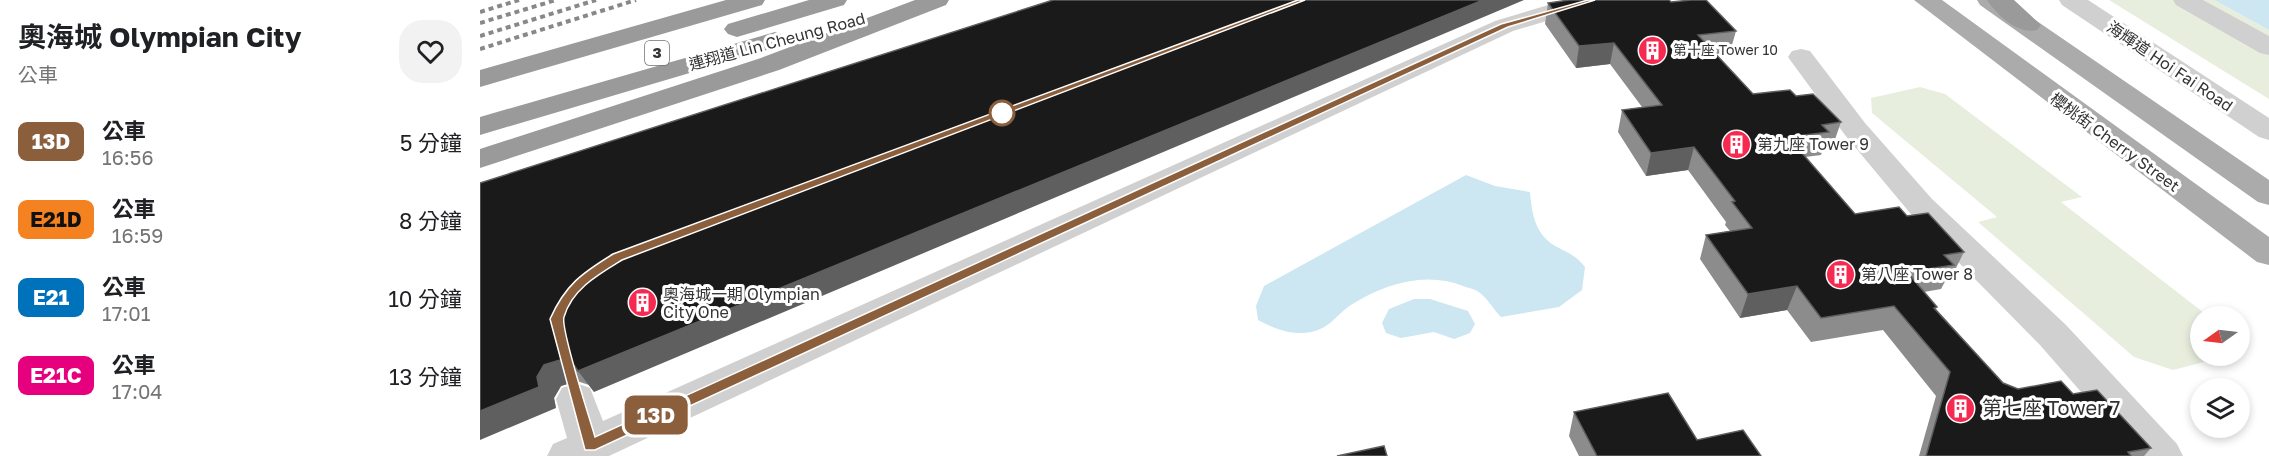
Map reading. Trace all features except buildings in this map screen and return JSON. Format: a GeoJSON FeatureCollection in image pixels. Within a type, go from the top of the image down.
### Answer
{"type":"FeatureCollection","features":[{"type":"Feature","properties":{"kind":"highway","name":"3"},"geometry":{"type":"LineString","coordinates":[[480,79],[753,0]]}},
{"type":"Feature","properties":{"kind":"highway","name":"3"},"geometry":{"type":"LineString","coordinates":[[480,108],[836,0]]}},
{"type":"Feature","properties":{"kind":"highway","name":"連翔道 Lin Cheung Road"},"geometry":{"type":"LineString","coordinates":[[480,126],[762,43],[936,0]]}},
{"type":"Feature","properties":{"kind":"highway"},"geometry":{"type":"LineString","coordinates":[[480,159],[770,64],[936,0]]}},
{"type":"Feature","properties":{"kind":"highway"},"geometry":{"type":"LineString","coordinates":[[1999,0],[2028,25]]}},
{"type":"Feature","properties":{"kind":"main road","name":"櫻桃街 Cherry Street"},"geometry":{"type":"LineString","coordinates":[[1910,0],[1962,29]]}},
{"type":"Feature","properties":{"kind":"main road","name":"櫻桃街 Cherry Street"},"geometry":{"type":"LineString","coordinates":[[1926,0],[1962,29],[2269,254]]}},
{"type":"Feature","properties":{"kind":"main road"},"geometry":{"type":"LineString","coordinates":[[1989,0],[2269,195]]}},
{"type":"Feature","properties":{"kind":"street"},"geometry":{"type":"LineString","coordinates":[[576,399],[579,451],[1496,21],[1591,0]]}},
{"type":"Feature","properties":{"kind":"street","name":"海輝道 Hoi Fai Road"},"geometry":{"type":"LineString","coordinates":[[2071,0],[2269,131]]}},
{"type":"Feature","properties":{"kind":"street"},"geometry":{"type":"LineString","coordinates":[[2185,0],[2269,47]]}},
{"type":"Feature","properties":{"kind":"street"},"geometry":{"type":"LineString","coordinates":[[1801,57],[1855,129],[1921,206],[2053,335],[2162,456]]}},
{"type":"Feature","properties":{"kind":"green space"},"geometry":{"type":"Polygon","coordinates":[[[2109,0],[2214,0],[2269,30],[2269,99],[2109,0]]]}},
{"type":"Feature","properties":{"kind":"green space"},"geometry":{"type":"Polygon","coordinates":[[[1920,87],[1945,94],[2082,197],[2061,202],[2195,306],[2190,306],[2190,366],[2173,370],[2134,357],[1978,222],[1997,217],[1872,113],[1871,98],[1920,87]]]}},
{"type":"Feature","properties":{"kind":"water"},"geometry":{"type":"Polygon","coordinates":[[[2214,0],[2269,0],[2269,30],[2214,0]]]}},
{"type":"Feature","properties":{"kind":"water"},"geometry":{"type":"Polygon","coordinates":[[[1466,175],[1495,186],[1530,192],[1534,217],[1540,232],[1551,243],[1574,256],[1585,267],[1582,290],[1559,307],[1501,317],[1486,298],[1476,290],[1449,282],[1420,280],[1377,291],[1346,308],[1326,326],[1307,333],[1285,331],[1258,320],[1256,306],[1264,286],[1466,175]]]}},
{"type":"Feature","properties":{"kind":"water"},"geometry":{"type":"Polygon","coordinates":[[[1414,299],[1430,299],[1468,311],[1475,324],[1470,333],[1454,339],[1434,332],[1401,338],[1386,333],[1382,323],[1389,309],[1414,299]]]}},
{"type":"Feature","properties":{"kind":"railway"},"geometry":{"type":"LineString","coordinates":[[480,12],[519,0]]}},
{"type":"Feature","properties":{"kind":"railway"},"geometry":{"type":"LineString","coordinates":[[480,23],[556,0]]}},
{"type":"Feature","properties":{"kind":"railway"},"geometry":{"type":"LineString","coordinates":[[480,36],[596,0]]}},
{"type":"Feature","properties":{"kind":"railway"},"geometry":{"type":"LineString","coordinates":[[480,49],[636,0]]}},
{"type":"Feature","properties":{"kind":"bus line","name":"13D"},"geometry":{"type":"LineString","coordinates":[[1301,0],[618,257],[588,275],[566,297],[556,319],[590,446],[1504,26],[1591,0]]}},
{"type":"Feature","properties":{"kind":"place","name":"第十座 Tower 10"},"geometry":{"type":"Point","coordinates":[1652,50]}},
{"type":"Feature","properties":{"kind":"place","name":"第九座 Tower 9"},"geometry":{"type":"Point","coordinates":[1736,144]}},
{"type":"Feature","properties":{"kind":"place","name":"第八座 Tower 8"},"geometry":{"type":"Point","coordinates":[1840,274]}},
{"type":"Feature","properties":{"kind":"place","name":"奧海城一期 Olympian City One"},"geometry":{"type":"Point","coordinates":[642,303]}},
{"type":"Feature","properties":{"kind":"place","name":"第七座 Tower 7"},"geometry":{"type":"Point","coordinates":[1961,408]}}]}
